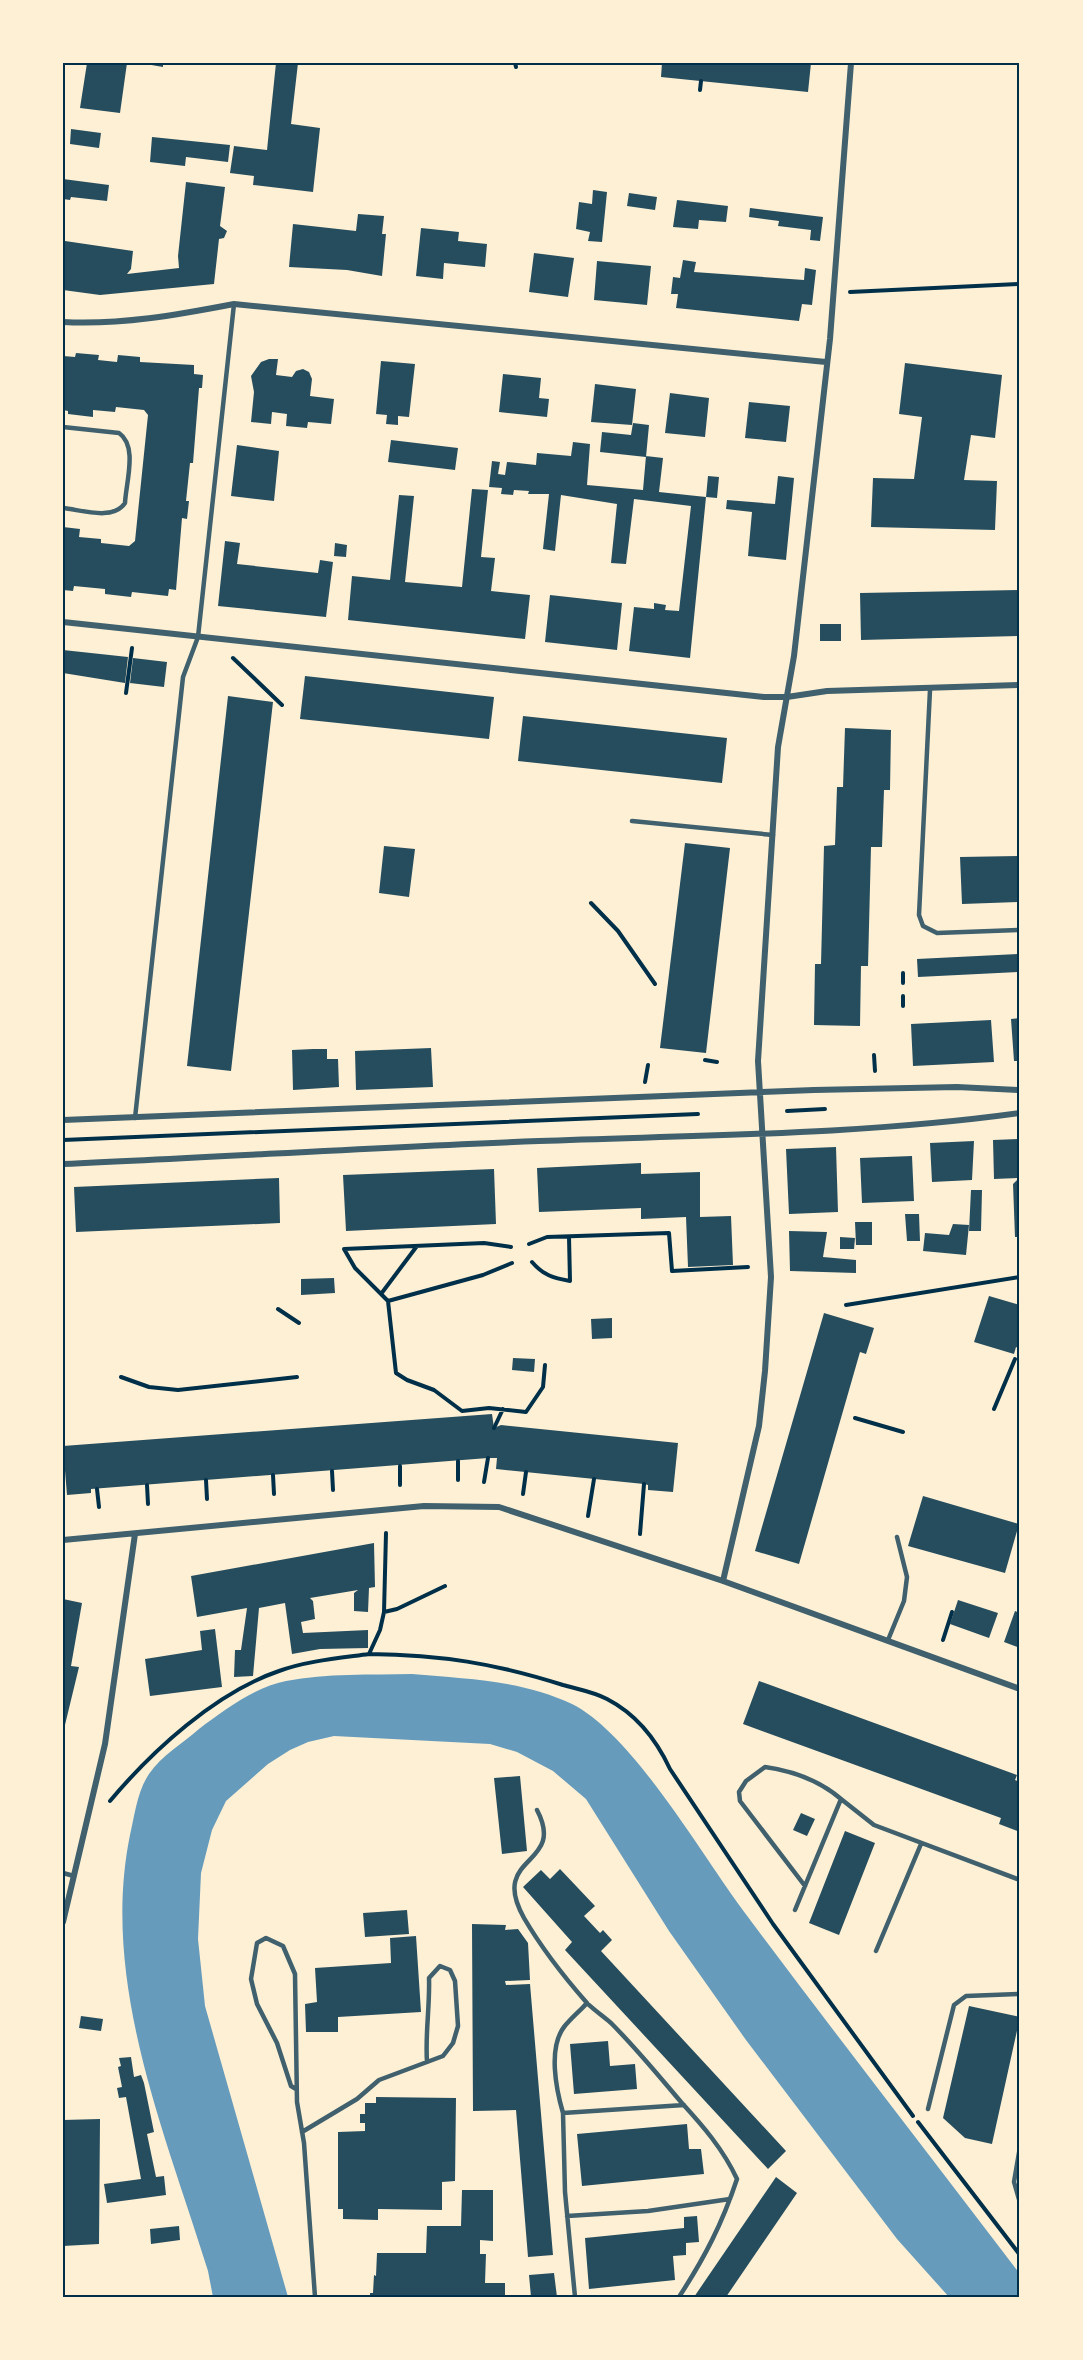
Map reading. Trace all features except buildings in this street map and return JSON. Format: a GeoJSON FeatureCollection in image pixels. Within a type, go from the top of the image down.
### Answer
{"type":"FeatureCollection","features":[{"type":"Feature","properties":{"kind":"street"},"geometry":{"type":"LineString","coordinates":[[723,1581],[759,1426],[765,1371],[771,1277],[758,1093],[772,835],[778,747],[794,656],[826,362],[851,63]]}},
{"type":"Feature","properties":{"kind":"street"},"geometry":{"type":"LineString","coordinates":[[63,322],[94,324],[165,317],[234,304],[826,362]]}},
{"type":"Feature","properties":{"kind":"street"},"geometry":{"type":"LineString","coordinates":[[63,622],[741,695],[787,697],[827,691],[930,690],[1020,685]]}},
{"type":"Feature","properties":{"kind":"street"},"geometry":{"type":"LineString","coordinates":[[63,1120],[758,1093],[957,1087],[1020,1090]]}},
{"type":"Feature","properties":{"kind":"street"},"geometry":{"type":"LineString","coordinates":[[63,1164],[537,1141],[760,1134],[959,1121],[1020,1113]]}},
{"type":"Feature","properties":{"kind":"street"},"geometry":{"type":"LineString","coordinates":[[63,1540],[424,1506],[487,1506],[512,1510],[723,1581],[1020,1689]]}},
{"type":"Feature","properties":{"kind":"street"},"geometry":{"type":"LineString","coordinates":[[63,1922],[105,1744],[135,1534]]}},
{"type":"Feature","properties":{"kind":"lane"},"geometry":{"type":"LineString","coordinates":[[135,1118],[183,677],[198,637],[234,304]]}},
{"type":"Feature","properties":{"kind":"lane"},"geometry":{"type":"LineString","coordinates":[[63,427],[118,433],[124,437],[129,450],[125,502],[121,509],[107,513],[63,508]]}},
{"type":"Feature","properties":{"kind":"lane"},"geometry":{"type":"LineString","coordinates":[[930,690],[919,915],[923,926],[937,933],[1020,930]]}},
{"type":"Feature","properties":{"kind":"lane"},"geometry":{"type":"LineString","coordinates":[[632,821],[772,835]]}},
{"type":"Feature","properties":{"kind":"lane"},"geometry":{"type":"LineString","coordinates":[[888,1640],[904,1601],[907,1577],[897,1537]]}},
{"type":"Feature","properties":{"kind":"lane"},"geometry":{"type":"LineString","coordinates":[[805,1886],[740,1801],[739,1792],[746,1781],[765,1767],[783,1770],[825,1786],[874,1825],[1020,1880]]}},
{"type":"Feature","properties":{"kind":"lane"},"geometry":{"type":"LineString","coordinates":[[795,1910],[841,1799]]}},
{"type":"Feature","properties":{"kind":"lane"},"geometry":{"type":"LineString","coordinates":[[537,1810],[543,1821],[546,1838],[541,1849],[521,1867],[514,1883],[514,1899],[526,1921],[588,2004],[610,2023],[726,2154],[737,2179],[708,2252],[679,2297]]}},
{"type":"Feature","properties":{"kind":"lane"},"geometry":{"type":"LineString","coordinates":[[876,1951],[921,1844]]}},
{"type":"Feature","properties":{"kind":"lane"},"geometry":{"type":"LineString","coordinates":[[63,1873],[74,1876]]}},
{"type":"Feature","properties":{"kind":"lane"},"geometry":{"type":"LineString","coordinates":[[296,2090],[291,2086],[277,2043],[257,2004],[251,1979],[257,1943],[266,1938],[283,1946],[295,1974],[296,2090],[303,2132],[315,2297]]}},
{"type":"Feature","properties":{"kind":"lane"},"geometry":{"type":"LineString","coordinates":[[303,2132],[357,2099],[379,2080],[428,2062],[443,2056],[453,2043],[458,2026],[455,1982],[450,1970],[440,1966],[429,1978],[430,2011],[426,2039],[428,2062]]}},
{"type":"Feature","properties":{"kind":"lane"},"geometry":{"type":"LineString","coordinates":[[928,2109],[954,2005],[966,1996],[1020,1994]]}},
{"type":"Feature","properties":{"kind":"lane"},"geometry":{"type":"LineString","coordinates":[[575,2297],[567,2216],[556,2044],[563,2028],[588,2004]]}},
{"type":"Feature","properties":{"kind":"lane"},"geometry":{"type":"LineString","coordinates":[[562,2113],[684,2105]]}},
{"type":"Feature","properties":{"kind":"lane"},"geometry":{"type":"LineString","coordinates":[[1020,2148],[1014,2182],[1020,2203]]}},
{"type":"Feature","properties":{"kind":"lane"},"geometry":{"type":"LineString","coordinates":[[567,2216],[648,2211],[730,2199]]}},
{"type":"Feature","properties":{"kind":"path"},"geometry":{"type":"LineString","coordinates":[[700,90],[701,81]]}},
{"type":"Feature","properties":{"kind":"path"},"geometry":{"type":"LineString","coordinates":[[849,292],[1020,284]]}},
{"type":"Feature","properties":{"kind":"path"},"geometry":{"type":"LineString","coordinates":[[126,693],[132,648]]}},
{"type":"Feature","properties":{"kind":"path"},"geometry":{"type":"LineString","coordinates":[[233,658],[282,705]]}},
{"type":"Feature","properties":{"kind":"path"},"geometry":{"type":"LineString","coordinates":[[591,903],[624,938],[655,984]]}},
{"type":"Feature","properties":{"kind":"path"},"geometry":{"type":"LineString","coordinates":[[903,974],[903,983]]}},
{"type":"Feature","properties":{"kind":"path"},"geometry":{"type":"LineString","coordinates":[[903,996],[903,1006]]}},
{"type":"Feature","properties":{"kind":"path"},"geometry":{"type":"LineString","coordinates":[[874,1055],[875,1071]]}},
{"type":"Feature","properties":{"kind":"path"},"geometry":{"type":"LineString","coordinates":[[705,1060],[717,1062]]}},
{"type":"Feature","properties":{"kind":"path"},"geometry":{"type":"LineString","coordinates":[[645,1084],[648,1065]]}},
{"type":"Feature","properties":{"kind":"path"},"geometry":{"type":"LineString","coordinates":[[63,1140],[702,1114]]}},
{"type":"Feature","properties":{"kind":"path"},"geometry":{"type":"LineString","coordinates":[[529,1244],[547,1237],[669,1233],[672,1271],[748,1267]]}},
{"type":"Feature","properties":{"kind":"path"},"geometry":{"type":"LineString","coordinates":[[532,1262],[550,1278],[570,1281],[569,1237]]}},
{"type":"Feature","properties":{"kind":"path"},"geometry":{"type":"LineString","coordinates":[[511,1247],[484,1243],[344,1249],[355,1268],[388,1301],[396,1373],[407,1380],[434,1390],[462,1411],[503,1409],[526,1412],[543,1387],[545,1365]]}},
{"type":"Feature","properties":{"kind":"path"},"geometry":{"type":"LineString","coordinates":[[381,1294],[417,1246]]}},
{"type":"Feature","properties":{"kind":"path"},"geometry":{"type":"LineString","coordinates":[[388,1301],[483,1275],[512,1263]]}},
{"type":"Feature","properties":{"kind":"path"},"geometry":{"type":"LineString","coordinates":[[846,1305],[1020,1277]]}},
{"type":"Feature","properties":{"kind":"path"},"geometry":{"type":"LineString","coordinates":[[278,1309],[299,1323]]}},
{"type":"Feature","properties":{"kind":"path"},"geometry":{"type":"LineString","coordinates":[[994,1409],[1015,1359]]}},
{"type":"Feature","properties":{"kind":"path"},"geometry":{"type":"LineString","coordinates":[[121,1377],[148,1387],[178,1390],[297,1377]]}},
{"type":"Feature","properties":{"kind":"path"},"geometry":{"type":"LineString","coordinates":[[494,1428],[503,1409]]}},
{"type":"Feature","properties":{"kind":"path"},"geometry":{"type":"LineString","coordinates":[[855,1418],[903,1432]]}},
{"type":"Feature","properties":{"kind":"path"},"geometry":{"type":"LineString","coordinates":[[484,1482],[488,1458]]}},
{"type":"Feature","properties":{"kind":"path"},"geometry":{"type":"LineString","coordinates":[[458,1461],[458,1480]]}},
{"type":"Feature","properties":{"kind":"path"},"geometry":{"type":"LineString","coordinates":[[400,1466],[400,1485]]}},
{"type":"Feature","properties":{"kind":"path"},"geometry":{"type":"LineString","coordinates":[[332,1471],[333,1490]]}},
{"type":"Feature","properties":{"kind":"path"},"geometry":{"type":"LineString","coordinates":[[523,1494],[526,1472]]}},
{"type":"Feature","properties":{"kind":"path"},"geometry":{"type":"LineString","coordinates":[[273,1475],[274,1494]]}},
{"type":"Feature","properties":{"kind":"path"},"geometry":{"type":"LineString","coordinates":[[588,1516],[594,1479]]}},
{"type":"Feature","properties":{"kind":"path"},"geometry":{"type":"LineString","coordinates":[[206,1480],[207,1499]]}},
{"type":"Feature","properties":{"kind":"path"},"geometry":{"type":"LineString","coordinates":[[640,1534],[644,1484]]}},
{"type":"Feature","properties":{"kind":"path"},"geometry":{"type":"LineString","coordinates":[[147,1485],[148,1503]]}},
{"type":"Feature","properties":{"kind":"path"},"geometry":{"type":"LineString","coordinates":[[97,1488],[99,1507]]}},
{"type":"Feature","properties":{"kind":"path"},"geometry":{"type":"LineString","coordinates":[[369,1654],[380,1630],[384,1612],[386,1533]]}},
{"type":"Feature","properties":{"kind":"path"},"geometry":{"type":"LineString","coordinates":[[384,1612],[397,1609],[445,1586]]}},
{"type":"Feature","properties":{"kind":"path"},"geometry":{"type":"LineString","coordinates":[[942,1640],[952,1612]]}},
{"type":"Feature","properties":{"kind":"path"},"geometry":{"type":"LineString","coordinates":[[105,1807],[131,1775],[167,1741],[199,1716],[243,1688],[279,1671],[369,1654],[428,1654],[509,1668],[607,1699],[633,1717],[658,1744],[670,1769],[773,1924],[919,2124],[1020,2255]]}},
{"type":"Feature","properties":{"kind":"water"},"geometry":{"type":"Polygon","coordinates":[[[412,1674],[514,1685],[553,1696],[572,1704],[595,1719],[618,1741],[664,1796],[742,1909],[1020,2274],[1020,2297],[949,2297],[897,2239],[746,2040],[669,1931],[586,1799],[553,1771],[517,1752],[490,1744],[334,1736],[308,1742],[290,1750],[268,1764],[226,1801],[212,1830],[201,1873],[198,1939],[205,2006],[288,2297],[213,2297],[208,2271],[157,2111],[130,2001],[123,1946],[123,1890],[130,1835],[139,1796],[149,1774],[166,1756],[219,1714],[263,1688],[286,1681],[317,1677],[412,1674]]]}}]}
